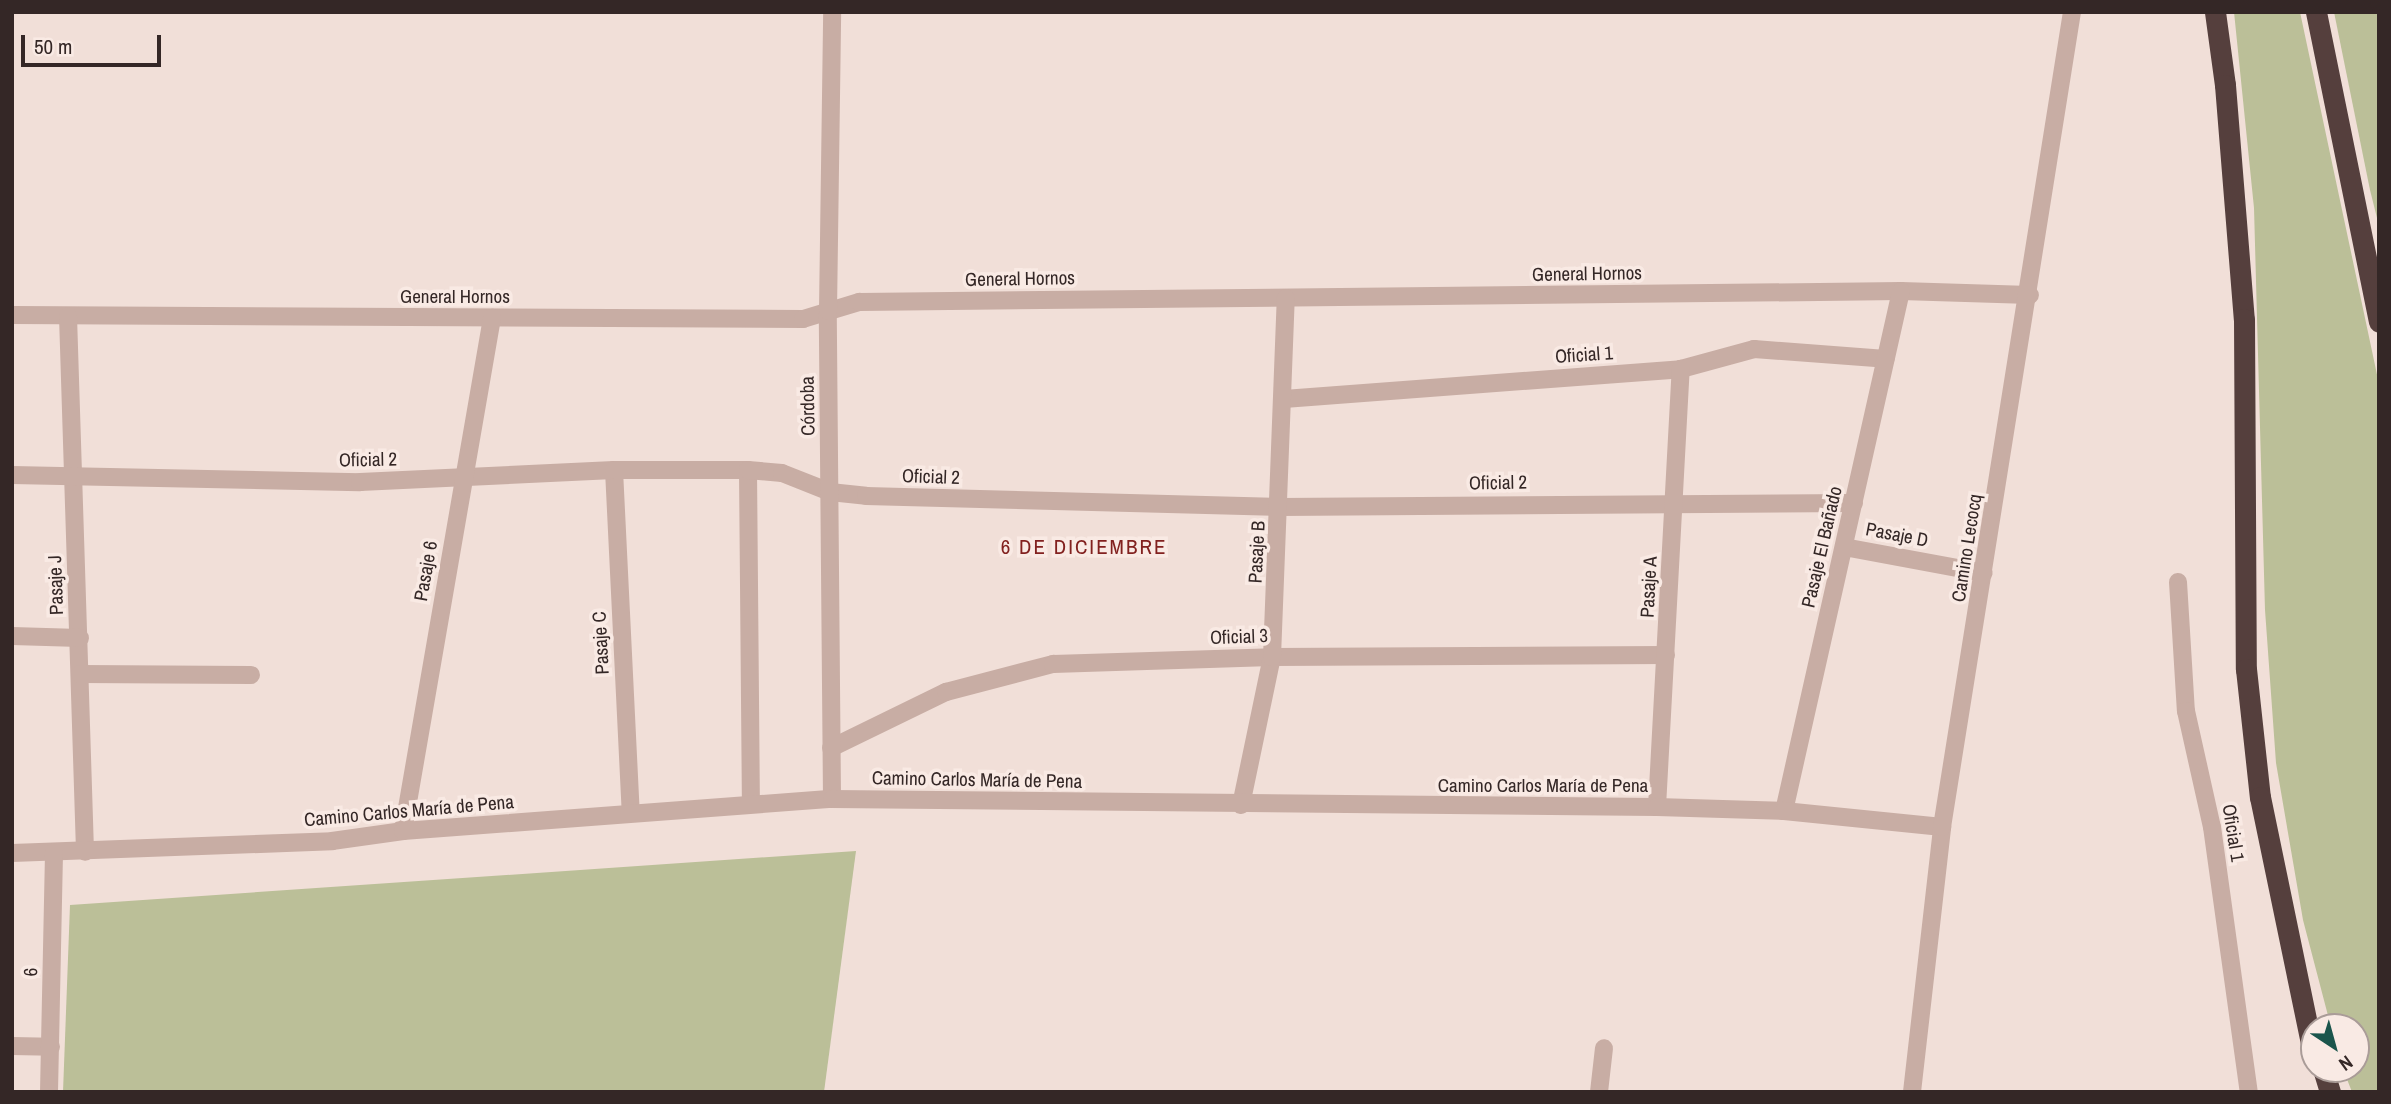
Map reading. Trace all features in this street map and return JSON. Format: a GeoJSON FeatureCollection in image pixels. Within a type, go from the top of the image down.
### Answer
{"type":"FeatureCollection","features":[{"type":"Feature","properties":{"kind":"highway"},"geometry":{"type":"LineString","coordinates":[[2215,12],[2225,85],[2244,319],[2246,669],[2260,797],[2306,1013]]}},
{"type":"Feature","properties":{"kind":"highway"},"geometry":{"type":"LineString","coordinates":[[2316,12],[2379,322]]}},
{"type":"Feature","properties":{"kind":"highway"},"geometry":{"type":"LineString","coordinates":[[2303,999],[2307,1013]]}},
{"type":"Feature","properties":{"kind":"street","name":"Córdoba"},"geometry":{"type":"LineString","coordinates":[[832,12],[828,312],[832,799]]}},
{"type":"Feature","properties":{"kind":"street","name":"Camino Lecocq"},"geometry":{"type":"LineString","coordinates":[[1912,1092],[1942,827],[2030,295],[2072,12]]}},
{"type":"Feature","properties":{"kind":"street","name":"General Hornos"},"geometry":{"type":"LineString","coordinates":[[12,315],[803,319],[859,302],[1901,291],[2030,295]]}},
{"type":"Feature","properties":{"kind":"street","name":"Pasaje El Bañado"},"geometry":{"type":"LineString","coordinates":[[1784,811],[1901,291]]}},
{"type":"Feature","properties":{"kind":"street","name":"Pasaje B"},"geometry":{"type":"LineString","coordinates":[[1241,805],[1272,657],[1280,507],[1286,298]]}},
{"type":"Feature","properties":{"kind":"street","name":"Pasaje J"},"geometry":{"type":"LineString","coordinates":[[68,316],[85,852]]}},
{"type":"Feature","properties":{"kind":"street","name":"Pasaje 6"},"geometry":{"type":"LineString","coordinates":[[403,831],[492,318]]}},
{"type":"Feature","properties":{"kind":"street","name":"Oficial 1"},"geometry":{"type":"LineString","coordinates":[[1284,398],[1681,369],[1754,349],[1886,359]]}},
{"type":"Feature","properties":{"kind":"street","name":"Pasaje A"},"geometry":{"type":"LineString","coordinates":[[1657,807],[1681,369]]}},
{"type":"Feature","properties":{"kind":"street","name":"Oficial 2"},"geometry":{"type":"LineString","coordinates":[[12,475],[360,482],[614,470],[748,470],[782,473],[830,492],[1280,507],[1674,502],[1854,503]]}},
{"type":"Feature","properties":{"kind":"street","name":"Pasaje C"},"geometry":{"type":"LineString","coordinates":[[614,470],[631,813]]}},
{"type":"Feature","properties":{"kind":"street"},"geometry":{"type":"LineString","coordinates":[[748,470],[751,804]]}},
{"type":"Feature","properties":{"kind":"street","name":"Pasaje D"},"geometry":{"type":"LineString","coordinates":[[1844,547],[1984,573]]}},
{"type":"Feature","properties":{"kind":"street","name":"Oficial 1"},"geometry":{"type":"LineString","coordinates":[[2178,582],[2186,711],[2212,827],[2249,1092]]}},
{"type":"Feature","properties":{"kind":"street"},"geometry":{"type":"LineString","coordinates":[[12,636],[79,638]]}},
{"type":"Feature","properties":{"kind":"street","name":"Oficial 3"},"geometry":{"type":"LineString","coordinates":[[831,748],[937,696],[1027,668],[1272,657],[1666,655]]}},
{"type":"Feature","properties":{"kind":"street"},"geometry":{"type":"LineString","coordinates":[[80,674],[251,675]]}},
{"type":"Feature","properties":{"kind":"street","name":"Camino Carlos María de Pena"},"geometry":{"type":"LineString","coordinates":[[12,853],[332,841],[403,831],[832,799],[1657,807],[1784,811],[1942,827]]}},
{"type":"Feature","properties":{"kind":"street","name":"6"},"geometry":{"type":"LineString","coordinates":[[49,1092],[54,852]]}},
{"type":"Feature","properties":{"kind":"street"},"geometry":{"type":"LineString","coordinates":[[12,1046],[51,1047]]}},
{"type":"Feature","properties":{"kind":"street"},"geometry":{"type":"LineString","coordinates":[[1599,1092],[1604,1048]]}},
{"type":"Feature","properties":{"kind":"green space"},"geometry":{"type":"Polygon","coordinates":[[[2234,12],[2300,12],[2379,384],[2379,1092],[2352,1092],[2348,1083],[2370,1083],[2370,1013],[2327,1013],[2303,920],[2276,763],[2265,610],[2254,208],[2234,12]]]}},
{"type":"Feature","properties":{"kind":"green space"},"geometry":{"type":"Polygon","coordinates":[[[2334,12],[2379,12],[2379,226],[2370,190],[2334,12]]]}},
{"type":"Feature","properties":{"kind":"green space"},"geometry":{"type":"Polygon","coordinates":[[[856,851],[824,1092],[63,1092],[70,905],[856,851]]]}},
{"type":"Feature","properties":{"kind":"district","name":"6 DE DICIEMBRE"},"geometry":{"type":"Point","coordinates":[1084,547]}}]}
